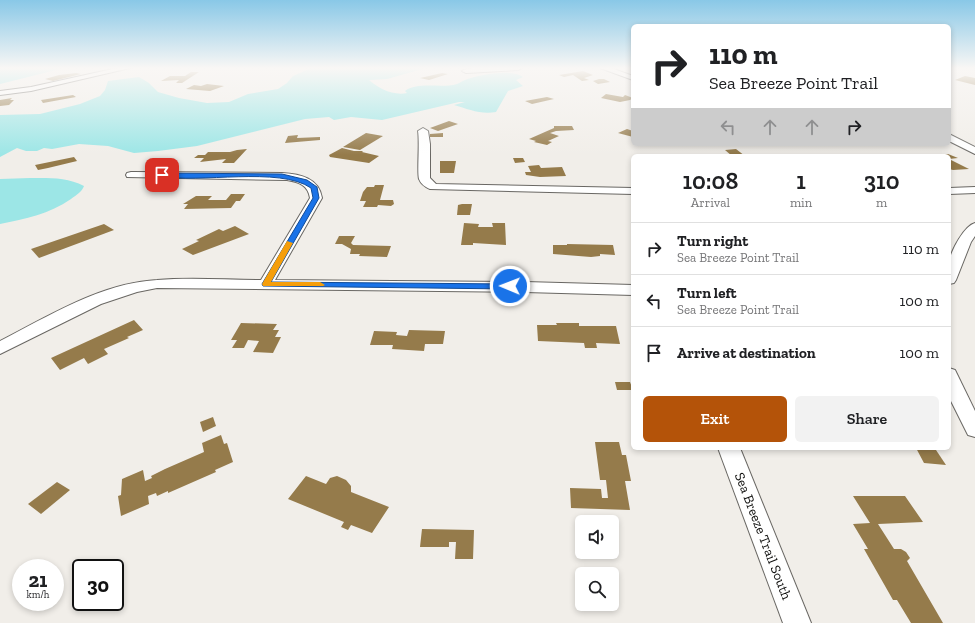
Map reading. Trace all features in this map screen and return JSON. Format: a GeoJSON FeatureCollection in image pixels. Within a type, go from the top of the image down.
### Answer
{"type":"FeatureCollection","features":[{"type":"Feature","properties":{"kind":"street"},"geometry":{"type":"LineString","coordinates":[[423,131],[425,144],[424,178],[428,184],[434,186],[631,190]]}},
{"type":"Feature","properties":{"kind":"street"},"geometry":{"type":"LineString","coordinates":[[951,138],[975,151]]}},
{"type":"Feature","properties":{"kind":"street"},"geometry":{"type":"LineString","coordinates":[[131,175],[282,176],[296,178],[310,184],[316,191],[316,198],[266,284]]}},
{"type":"Feature","properties":{"kind":"street"},"geometry":{"type":"LineString","coordinates":[[951,191],[975,190]]}},
{"type":"Feature","properties":{"kind":"street"},"geometry":{"type":"LineString","coordinates":[[951,275],[964,242],[975,227]]}},
{"type":"Feature","properties":{"kind":"street"},"geometry":{"type":"LineString","coordinates":[[0,348],[87,303],[124,289],[157,284],[525,287],[631,290]]}},
{"type":"Feature","properties":{"kind":"street"},"geometry":{"type":"LineString","coordinates":[[951,379],[964,409],[975,429]]}},
{"type":"Feature","properties":{"kind":"street","name":"Sea Breeze Trail South"},"geometry":{"type":"LineString","coordinates":[[730,450],[797,623]]}},
{"type":"Feature","properties":{"kind":"water"},"geometry":{"type":"Polygon","coordinates":[[[97,97],[176,97],[207,103],[229,102],[241,97],[505,97],[496,112],[490,113],[469,110],[454,105],[465,102],[459,102],[382,120],[351,117],[334,120],[329,117],[305,119],[197,146],[158,151],[134,153],[108,146],[79,144],[52,149],[44,148],[37,151],[26,151],[17,148],[0,157],[0,115],[40,114],[80,104],[97,97]]]}},
{"type":"Feature","properties":{"kind":"water"},"geometry":{"type":"Polygon","coordinates":[[[51,178],[71,181],[84,186],[77,195],[54,209],[28,218],[0,224],[0,179],[51,178]]]}},
{"type":"Feature","properties":{"kind":"building"},"geometry":{"type":"Polygon","coordinates":[[[60,97],[76,97],[43,103],[41,100],[60,97]]]}},
{"type":"Feature","properties":{"kind":"building"},"geometry":{"type":"Polygon","coordinates":[[[547,97],[554,99],[532,104],[525,101],[547,97]]]}},
{"type":"Feature","properties":{"kind":"building"},"geometry":{"type":"Polygon","coordinates":[[[631,97],[631,99],[620,102],[601,98],[631,97]]]}},
{"type":"Feature","properties":{"kind":"building"},"geometry":{"type":"Polygon","coordinates":[[[12,98],[10,100],[14,100],[9,105],[0,106],[0,100],[12,98]]]}},
{"type":"Feature","properties":{"kind":"building"},"geometry":{"type":"Polygon","coordinates":[[[449,121],[458,124],[438,131],[430,128],[449,121]]]}},
{"type":"Feature","properties":{"kind":"building"},"geometry":{"type":"Polygon","coordinates":[[[554,126],[572,126],[574,130],[556,131],[550,133],[559,136],[548,141],[552,142],[547,145],[534,142],[536,141],[529,139],[554,128],[554,126]]]}},
{"type":"Feature","properties":{"kind":"building"},"geometry":{"type":"Polygon","coordinates":[[[627,129],[631,130],[631,136],[618,133],[627,129]]]}},
{"type":"Feature","properties":{"kind":"building"},"geometry":{"type":"Polygon","coordinates":[[[366,133],[383,136],[360,150],[343,147],[366,133]]]}},
{"type":"Feature","properties":{"kind":"building"},"geometry":{"type":"Polygon","coordinates":[[[443,133],[443,137],[430,137],[430,134],[443,133]]]}},
{"type":"Feature","properties":{"kind":"building"},"geometry":{"type":"Polygon","coordinates":[[[298,135],[297,138],[320,137],[320,140],[285,143],[288,136],[298,135]]]}},
{"type":"Feature","properties":{"kind":"building"},"geometry":{"type":"Polygon","coordinates":[[[342,148],[354,151],[363,151],[362,152],[379,156],[369,163],[330,157],[329,155],[342,148]]]}},
{"type":"Feature","properties":{"kind":"building"},"geometry":{"type":"Polygon","coordinates":[[[247,149],[234,163],[222,163],[226,159],[200,162],[204,158],[194,158],[198,155],[205,155],[208,152],[230,152],[247,149]]]}},
{"type":"Feature","properties":{"kind":"building"},"geometry":{"type":"Polygon","coordinates":[[[736,149],[742,154],[730,154],[725,150],[736,149]]]}},
{"type":"Feature","properties":{"kind":"building"},"geometry":{"type":"Polygon","coordinates":[[[951,155],[958,158],[951,159],[951,155]]]}},
{"type":"Feature","properties":{"kind":"building"},"geometry":{"type":"Polygon","coordinates":[[[74,157],[77,161],[48,168],[38,170],[35,165],[74,157]]]}},
{"type":"Feature","properties":{"kind":"building"},"geometry":{"type":"Polygon","coordinates":[[[513,158],[523,158],[525,162],[515,163],[513,158]]]}},
{"type":"Feature","properties":{"kind":"building"},"geometry":{"type":"Polygon","coordinates":[[[951,160],[969,169],[951,170],[951,160]]]}},
{"type":"Feature","properties":{"kind":"building"},"geometry":{"type":"Polygon","coordinates":[[[440,161],[456,161],[454,173],[440,173],[440,161]]]}},
{"type":"Feature","properties":{"kind":"building"},"geometry":{"type":"Polygon","coordinates":[[[539,165],[541,168],[562,167],[566,176],[540,177],[526,175],[525,172],[531,172],[528,166],[539,165]]]}},
{"type":"Feature","properties":{"kind":"building"},"geometry":{"type":"Polygon","coordinates":[[[375,185],[384,185],[380,200],[393,200],[394,204],[391,206],[378,205],[377,207],[363,207],[366,201],[360,201],[363,192],[367,187],[374,187],[375,185]]]}},
{"type":"Feature","properties":{"kind":"building"},"geometry":{"type":"Polygon","coordinates":[[[231,194],[245,194],[240,201],[236,201],[231,208],[184,209],[188,204],[183,204],[196,196],[212,196],[208,200],[226,200],[231,194]]]}},
{"type":"Feature","properties":{"kind":"building"},"geometry":{"type":"Polygon","coordinates":[[[472,204],[470,215],[457,215],[458,205],[472,204]]]}},
{"type":"Feature","properties":{"kind":"building"},"geometry":{"type":"Polygon","coordinates":[[[464,223],[479,224],[478,227],[493,227],[492,223],[505,223],[506,245],[473,243],[473,245],[461,245],[464,223]]]}},
{"type":"Feature","properties":{"kind":"building"},"geometry":{"type":"Polygon","coordinates":[[[104,224],[114,230],[39,258],[31,249],[104,224]]]}},
{"type":"Feature","properties":{"kind":"building"},"geometry":{"type":"Polygon","coordinates":[[[235,226],[249,234],[193,255],[182,249],[199,241],[196,240],[219,229],[223,231],[235,226]]]}},
{"type":"Feature","properties":{"kind":"building"},"geometry":{"type":"Polygon","coordinates":[[[339,236],[355,236],[351,243],[353,245],[391,246],[387,257],[359,256],[360,254],[350,254],[351,249],[342,244],[335,244],[339,236]]]}},
{"type":"Feature","properties":{"kind":"building"},"geometry":{"type":"Polygon","coordinates":[[[553,245],[613,245],[615,255],[600,254],[600,256],[591,257],[553,254],[553,245]]]}},
{"type":"Feature","properties":{"kind":"building"},"geometry":{"type":"Polygon","coordinates":[[[134,320],[143,330],[104,349],[108,354],[88,364],[84,358],[60,370],[51,358],[134,320]]]}},
{"type":"Feature","properties":{"kind":"building"},"geometry":{"type":"Polygon","coordinates":[[[241,323],[277,324],[273,330],[279,330],[275,337],[281,337],[273,353],[253,352],[259,341],[248,340],[244,348],[232,348],[237,340],[231,340],[241,323]]]}},
{"type":"Feature","properties":{"kind":"building"},"geometry":{"type":"Polygon","coordinates":[[[556,323],[579,323],[579,326],[616,326],[620,344],[596,343],[597,348],[585,348],[584,343],[538,341],[537,325],[557,325],[556,323]]]}},
{"type":"Feature","properties":{"kind":"building"},"geometry":{"type":"Polygon","coordinates":[[[409,330],[445,331],[443,344],[425,344],[424,351],[392,349],[393,345],[370,345],[374,331],[397,332],[396,335],[407,336],[409,330]]]}},
{"type":"Feature","properties":{"kind":"building"},"geometry":{"type":"Polygon","coordinates":[[[615,382],[630,382],[631,390],[617,390],[615,382]]]}},
{"type":"Feature","properties":{"kind":"building"},"geometry":{"type":"Polygon","coordinates":[[[213,417],[216,426],[203,432],[200,422],[213,417]]]}},
{"type":"Feature","properties":{"kind":"building"},"geometry":{"type":"Polygon","coordinates":[[[221,435],[224,444],[227,443],[233,462],[215,470],[216,472],[168,493],[168,491],[157,496],[156,493],[148,496],[149,504],[121,516],[118,496],[121,495],[122,479],[143,470],[145,481],[152,478],[151,476],[165,469],[204,452],[202,443],[221,435]]]}},
{"type":"Feature","properties":{"kind":"building"},"geometry":{"type":"Polygon","coordinates":[[[595,442],[619,442],[622,455],[626,455],[631,481],[625,481],[630,510],[571,508],[570,488],[601,489],[602,498],[608,498],[606,480],[600,480],[595,442]]]}},
{"type":"Feature","properties":{"kind":"building"},"geometry":{"type":"Polygon","coordinates":[[[917,450],[936,450],[946,465],[924,463],[917,450]]]}},
{"type":"Feature","properties":{"kind":"building"},"geometry":{"type":"Polygon","coordinates":[[[306,476],[326,484],[330,478],[337,476],[346,480],[351,486],[351,492],[389,507],[372,533],[351,525],[348,530],[341,527],[344,522],[288,499],[306,476]]]}},
{"type":"Feature","properties":{"kind":"building"},"geometry":{"type":"Polygon","coordinates":[[[57,482],[70,490],[41,514],[28,504],[57,482]]]}},
{"type":"Feature","properties":{"kind":"building"},"geometry":{"type":"Polygon","coordinates":[[[853,496],[905,496],[923,522],[878,524],[894,549],[901,549],[906,552],[910,558],[907,561],[943,623],[911,623],[897,600],[893,600],[864,549],[868,549],[853,524],[870,523],[853,496]]]}},
{"type":"Feature","properties":{"kind":"building"},"geometry":{"type":"Polygon","coordinates":[[[422,529],[474,530],[473,559],[455,559],[456,542],[449,542],[449,547],[420,547],[422,529]]]}},
{"type":"Feature","properties":{"kind":"slow traffic"},"geometry":{"type":"LineString","coordinates":[[290,243],[266,284],[320,285]]}},
{"type":"Feature","properties":{"kind":"route"},"geometry":{"type":"LineString","coordinates":[[162,175],[282,176],[305,181],[314,187],[316,191],[316,198],[266,284],[510,286]]}}]}
